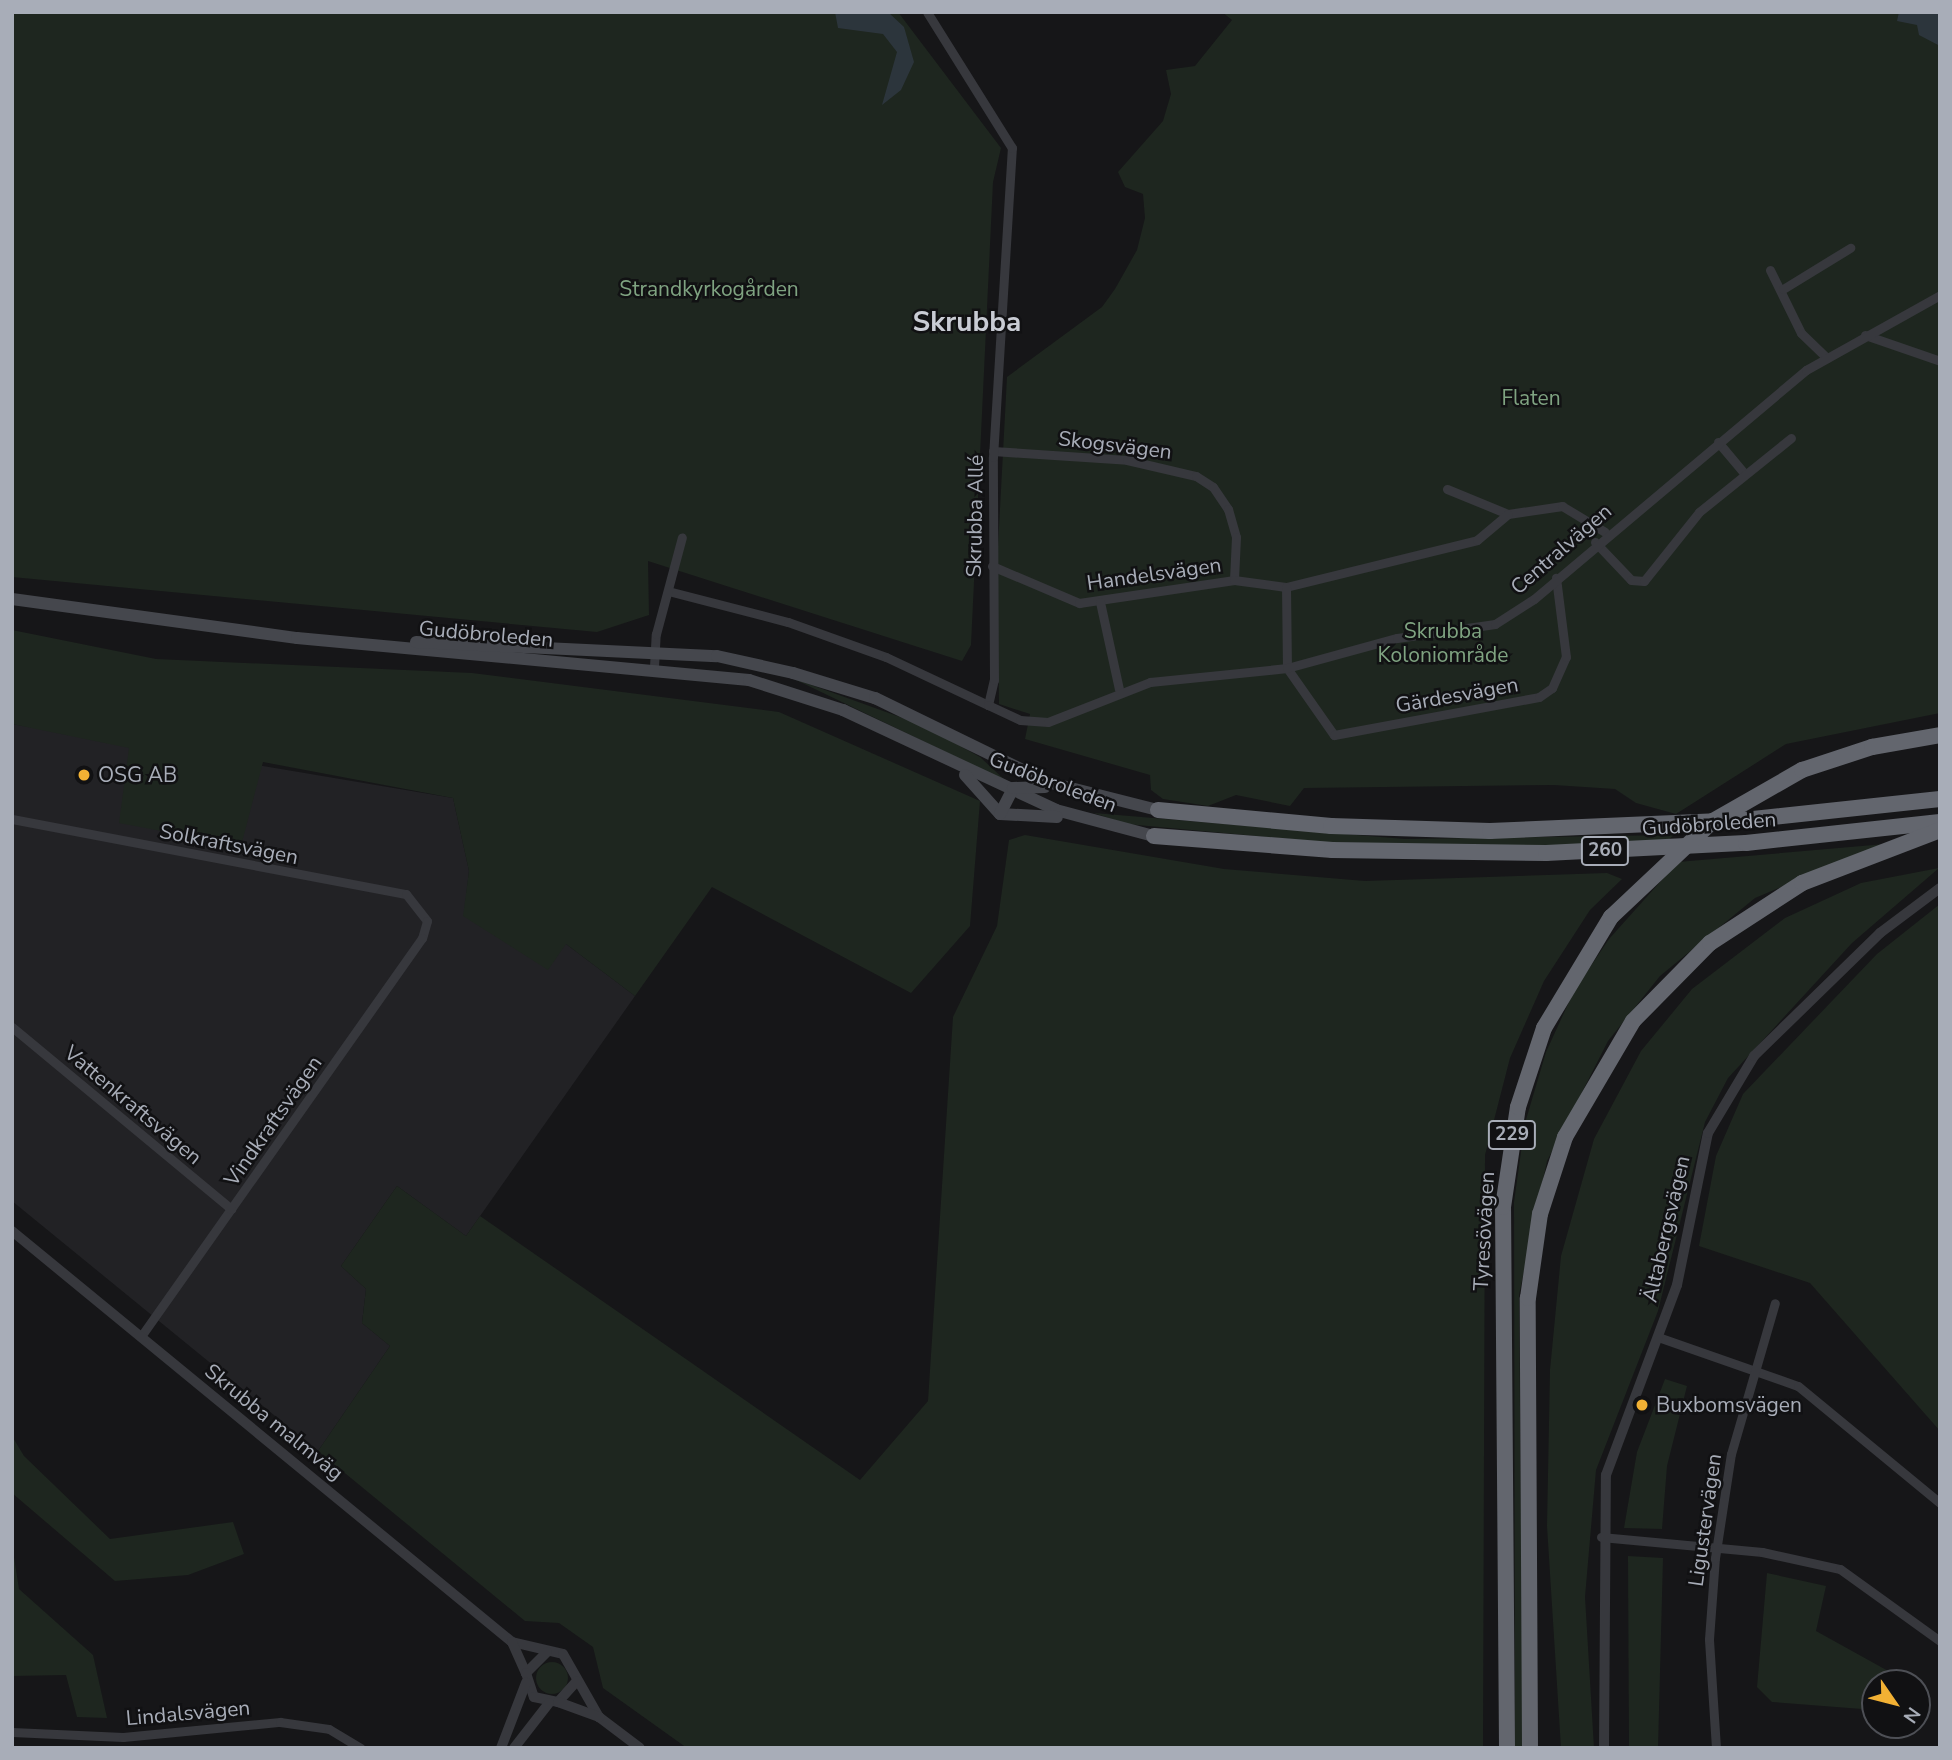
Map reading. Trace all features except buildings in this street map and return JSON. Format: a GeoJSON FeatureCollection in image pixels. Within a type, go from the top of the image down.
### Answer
{"type":"FeatureCollection","features":[{"type":"Feature","properties":{"kind":"highway","name":"Tyresövägen"},"geometry":{"type":"LineString","coordinates":[[1507,1748],[1501,1248],[1511,1140],[1527,1073],[1568,979],[1611,917],[1657,867],[1737,805],[1839,757],[1940,734]]}},
{"type":"Feature","properties":{"kind":"highway","name":"Gudöbroleden"},"geometry":{"type":"LineString","coordinates":[[1158,810],[1381,828],[1593,829],[1940,799]]}},
{"type":"Feature","properties":{"kind":"highway","name":"Gudöbroleden"},"geometry":{"type":"LineString","coordinates":[[1154,836],[1332,850],[1546,853],[1746,843],[1940,822]]}},
{"type":"Feature","properties":{"kind":"highway","name":"229"},"geometry":{"type":"LineString","coordinates":[[1530,1748],[1528,1298],[1540,1214],[1565,1137],[1633,1021],[1710,943],[1802,883],[1940,830]]}},
{"type":"Feature","properties":{"kind":"main road","name":"Gudöbroleden"},"geometry":{"type":"LineString","coordinates":[[12,599],[297,638],[654,667],[785,689],[1010,791],[1106,827],[1154,836]]}},
{"type":"Feature","properties":{"kind":"main road","name":"Gudöbroleden"},"geometry":{"type":"LineString","coordinates":[[297,638],[654,651],[717,656],[875,698],[1084,795],[1158,810]]}},
{"type":"Feature","properties":{"kind":"main road"},"geometry":{"type":"LineString","coordinates":[[945,760],[983,789],[1000,814]]}},
{"type":"Feature","properties":{"kind":"main road"},"geometry":{"type":"LineString","coordinates":[[1000,814],[1010,791],[1028,784],[1084,795]]}},
{"type":"Feature","properties":{"kind":"main road"},"geometry":{"type":"LineString","coordinates":[[1000,814],[1027,811],[1106,827]]}},
{"type":"Feature","properties":{"kind":"street","name":"Skrubba Allé"},"geometry":{"type":"LineString","coordinates":[[927,12],[1012,148],[993,451],[994,680],[988,705]]}},
{"type":"Feature","properties":{"kind":"street"},"geometry":{"type":"LineString","coordinates":[[1783,289],[1850,248]]}},
{"type":"Feature","properties":{"kind":"street"},"geometry":{"type":"LineString","coordinates":[[1770,270],[1783,289],[1801,333],[1827,358]]}},
{"type":"Feature","properties":{"kind":"street","name":"Centralvägen"},"geometry":{"type":"LineString","coordinates":[[988,705],[1020,720],[1048,722],[1119,689],[1203,672],[1287,668],[1397,638],[1494,624],[1556,579],[1605,532],[1827,358],[1940,295]]}},
{"type":"Feature","properties":{"kind":"street"},"geometry":{"type":"LineString","coordinates":[[1865,335],[1940,361]]}},
{"type":"Feature","properties":{"kind":"street"},"geometry":{"type":"LineString","coordinates":[[1595,542],[1631,580],[1644,581],[1699,512],[1744,472],[1791,438]]}},
{"type":"Feature","properties":{"kind":"street"},"geometry":{"type":"LineString","coordinates":[[1717,442],[1744,472]]}},
{"type":"Feature","properties":{"kind":"street","name":"Skogsvägen"},"geometry":{"type":"LineString","coordinates":[[993,451],[1127,460],[1196,476],[1213,487],[1228,509],[1237,537],[1234,580]]}},
{"type":"Feature","properties":{"kind":"street"},"geometry":{"type":"LineString","coordinates":[[1447,489],[1508,514],[1562,506],[1605,532]]}},
{"type":"Feature","properties":{"kind":"street","name":"Handelsvägen"},"geometry":{"type":"LineString","coordinates":[[992,566],[1079,603],[1234,580],[1286,587],[1477,540],[1508,514]]}},
{"type":"Feature","properties":{"kind":"street"},"geometry":{"type":"LineString","coordinates":[[654,667],[654,651],[682,537]]}},
{"type":"Feature","properties":{"kind":"street","name":"Gärdesvägen"},"geometry":{"type":"LineString","coordinates":[[1287,668],[1334,735],[1539,697],[1556,682],[1566,657],[1556,579]]}},
{"type":"Feature","properties":{"kind":"street"},"geometry":{"type":"LineString","coordinates":[[1286,587],[1287,668]]}},
{"type":"Feature","properties":{"kind":"street"},"geometry":{"type":"LineString","coordinates":[[668,591],[788,621],[886,657],[988,705]]}},
{"type":"Feature","properties":{"kind":"street"},"geometry":{"type":"LineString","coordinates":[[1100,602],[1119,689]]}},
{"type":"Feature","properties":{"kind":"street","name":"Solkraftsvägen"},"geometry":{"type":"LineString","coordinates":[[12,819],[406,894],[427,921]]}},
{"type":"Feature","properties":{"kind":"street","name":"Ältabergsvägen"},"geometry":{"type":"LineString","coordinates":[[1604,1748],[1601,1537],[1612,1451],[1677,1285],[1708,1133],[1740,1074],[1880,933],[1940,888]]}},
{"type":"Feature","properties":{"kind":"street","name":"Vindkraftsvägen"},"geometry":{"type":"LineString","coordinates":[[141,1337],[415,949],[427,921]]}},
{"type":"Feature","properties":{"kind":"street","name":"Vattenkraftsvägen"},"geometry":{"type":"LineString","coordinates":[[12,1027],[231,1209]]}},
{"type":"Feature","properties":{"kind":"street","name":"Skrubba malmväg"},"geometry":{"type":"LineString","coordinates":[[12,1231],[512,1642],[547,1652]]}},
{"type":"Feature","properties":{"kind":"street","name":"Ligustervägen"},"geometry":{"type":"LineString","coordinates":[[1716,1748],[1709,1639],[1717,1547],[1731,1454],[1754,1367],[1775,1303]]}},
{"type":"Feature","properties":{"kind":"street"},"geometry":{"type":"LineString","coordinates":[[1658,1337],[1754,1367],[1823,1404],[1940,1503]]}},
{"type":"Feature","properties":{"kind":"street"},"geometry":{"type":"LineString","coordinates":[[1601,1537],[1717,1547],[1849,1572],[1940,1642]]}},
{"type":"Feature","properties":{"kind":"street","name":"Skrubba malmväg"},"geometry":{"type":"LineString","coordinates":[[512,1642],[526,1678]]}},
{"type":"Feature","properties":{"kind":"street"},"geometry":{"type":"LineString","coordinates":[[501,1748],[526,1678],[547,1652],[563,1654],[574,1665],[577,1681],[599,1717]]}},
{"type":"Feature","properties":{"kind":"street"},"geometry":{"type":"LineString","coordinates":[[526,1678],[553,1703],[599,1717],[640,1748]]}},
{"type":"Feature","properties":{"kind":"street"},"geometry":{"type":"LineString","coordinates":[[514,1748],[553,1703],[577,1681]]}},
{"type":"Feature","properties":{"kind":"street","name":"Lindalsvägen"},"geometry":{"type":"LineString","coordinates":[[12,1732],[123,1737],[281,1722],[329,1729],[361,1748]]}},
{"type":"Feature","properties":{"kind":"shaded area"},"geometry":{"type":"Polygon","coordinates":[[[835,12],[888,12],[904,27],[914,62],[901,90],[882,105],[897,52],[883,34],[838,28],[835,12]]]}},
{"type":"Feature","properties":{"kind":"shaded area"},"geometry":{"type":"Polygon","coordinates":[[[1899,12],[1940,12],[1940,46],[1919,35],[1917,25],[1897,21],[1899,12]]]}},
{"type":"Feature","properties":{"kind":"shaded area"},"geometry":{"type":"Polygon","coordinates":[[[12,724],[453,798],[469,871],[464,916],[566,944],[635,996],[466,1236],[397,1186],[341,1266],[366,1289],[362,1323],[390,1346],[318,1451],[12,1201],[12,724]]]}},
{"type":"Feature","properties":{"kind":"green space","name":"Strandkyrkogården"},"geometry":{"type":"Polygon","coordinates":[[[12,12],[898,12],[1001,148],[993,182],[971,645],[962,661],[648,561],[649,615],[597,632],[12,577],[12,12]]]}},
{"type":"Feature","properties":{"kind":"green space","name":"Flaten"},"geometry":{"type":"Polygon","coordinates":[[[1222,12],[1940,12],[1940,713],[1786,744],[1676,814],[1636,803],[1615,789],[1554,785],[1304,788],[1290,806],[1236,795],[1208,806],[1163,799],[1151,790],[1150,775],[1025,739],[1030,714],[999,704],[997,565],[1007,377],[1102,307],[1115,289],[1137,250],[1145,218],[1143,194],[1125,187],[1118,172],[1163,121],[1171,94],[1166,70],[1195,66],[1232,20],[1222,12]]]}},
{"type":"Feature","properties":{"kind":"green space"},"geometry":{"type":"Polygon","coordinates":[[[12,630],[156,659],[472,673],[779,712],[980,801],[970,926],[911,993],[712,887],[635,996],[566,944],[548,970],[463,916],[469,871],[453,798],[263,762],[241,846],[119,823],[129,748],[12,724],[12,630]]]}},
{"type":"Feature","properties":{"kind":"green space"},"geometry":{"type":"Polygon","coordinates":[[[792,678],[922,725],[980,757],[1006,781],[792,678]]]}},
{"type":"Feature","properties":{"kind":"green space"},"geometry":{"type":"Polygon","coordinates":[[[1036,794],[1094,813],[1405,839],[1674,835],[1666,842],[1517,847],[1322,842],[1127,824],[1036,794]]]}},
{"type":"Feature","properties":{"kind":"green space"},"geometry":{"type":"Polygon","coordinates":[[[1025,835],[1224,869],[1365,881],[1607,873],[1622,879],[1590,910],[1544,981],[1510,1058],[1485,1155],[1483,1748],[687,1748],[603,1688],[593,1647],[559,1623],[525,1621],[318,1451],[390,1346],[362,1323],[366,1289],[341,1266],[397,1186],[466,1236],[480,1216],[860,1480],[928,1401],[953,1017],[997,926],[1009,840],[1025,835]]]}},
{"type":"Feature","properties":{"kind":"green space"},"geometry":{"type":"Polygon","coordinates":[[[1885,844],[1755,898],[1660,976],[1608,1041],[1547,1161],[1519,1295],[1523,1748],[1515,1748],[1514,1202],[1525,1123],[1546,1052],[1574,991],[1609,939],[1678,862],[1885,844]]]}},
{"type":"Feature","properties":{"kind":"green space"},"geometry":{"type":"Polygon","coordinates":[[[1939,868],[1852,943],[1728,1078],[1705,1122],[1658,1311],[1596,1470],[1585,1597],[1594,1748],[1561,1748],[1547,1526],[1550,1370],[1561,1256],[1594,1139],[1641,1051],[1692,989],[1785,918],[1861,883],[1939,868]]]}},
{"type":"Feature","properties":{"kind":"green space"},"geometry":{"type":"Polygon","coordinates":[[[1940,904],[1940,1431],[1810,1283],[1699,1246],[1716,1156],[1743,1094],[1877,954],[1940,904]]]}},
{"type":"Feature","properties":{"kind":"green space"},"geometry":{"type":"Polygon","coordinates":[[[1665,1379],[1687,1386],[1667,1466],[1662,1529],[1624,1528],[1637,1452],[1665,1379]]]}},
{"type":"Feature","properties":{"kind":"green space"},"geometry":{"type":"Polygon","coordinates":[[[12,1436],[24,1456],[110,1539],[233,1522],[244,1554],[188,1575],[115,1581],[12,1493],[12,1436]]]}},
{"type":"Feature","properties":{"kind":"green space"},"geometry":{"type":"Polygon","coordinates":[[[12,1544],[19,1589],[93,1655],[107,1718],[77,1717],[66,1675],[12,1676],[12,1544]]]}},
{"type":"Feature","properties":{"kind":"green space"},"geometry":{"type":"Polygon","coordinates":[[[1628,1556],[1663,1558],[1658,1748],[1629,1748],[1628,1556]]]}},
{"type":"Feature","properties":{"kind":"green space"},"geometry":{"type":"Polygon","coordinates":[[[1767,1573],[1826,1586],[1816,1631],[1885,1669],[1861,1669],[1861,1709],[1772,1702],[1757,1687],[1767,1573]]]}},
{"type":"Feature","properties":{"kind":"green space"},"geometry":{"type":"Polygon","coordinates":[[[552,1662],[564,1666],[568,1678],[564,1690],[552,1694],[540,1690],[536,1678],[540,1666],[552,1662]]]}},
{"type":"Feature","properties":{"kind":"place","name":"OSG AB"},"geometry":{"type":"Point","coordinates":[84,775]}},
{"type":"Feature","properties":{"kind":"place","name":"Buxbomsvägen"},"geometry":{"type":"Point","coordinates":[1642,1405]}},
{"type":"Feature","properties":{"kind":"district","name":"Skrubba"},"geometry":{"type":"Point","coordinates":[967,322]}},
{"type":"Feature","properties":{"kind":"park label","name":"Skrubba Koloniområde"},"geometry":{"type":"Point","coordinates":[1443,643]}}]}
